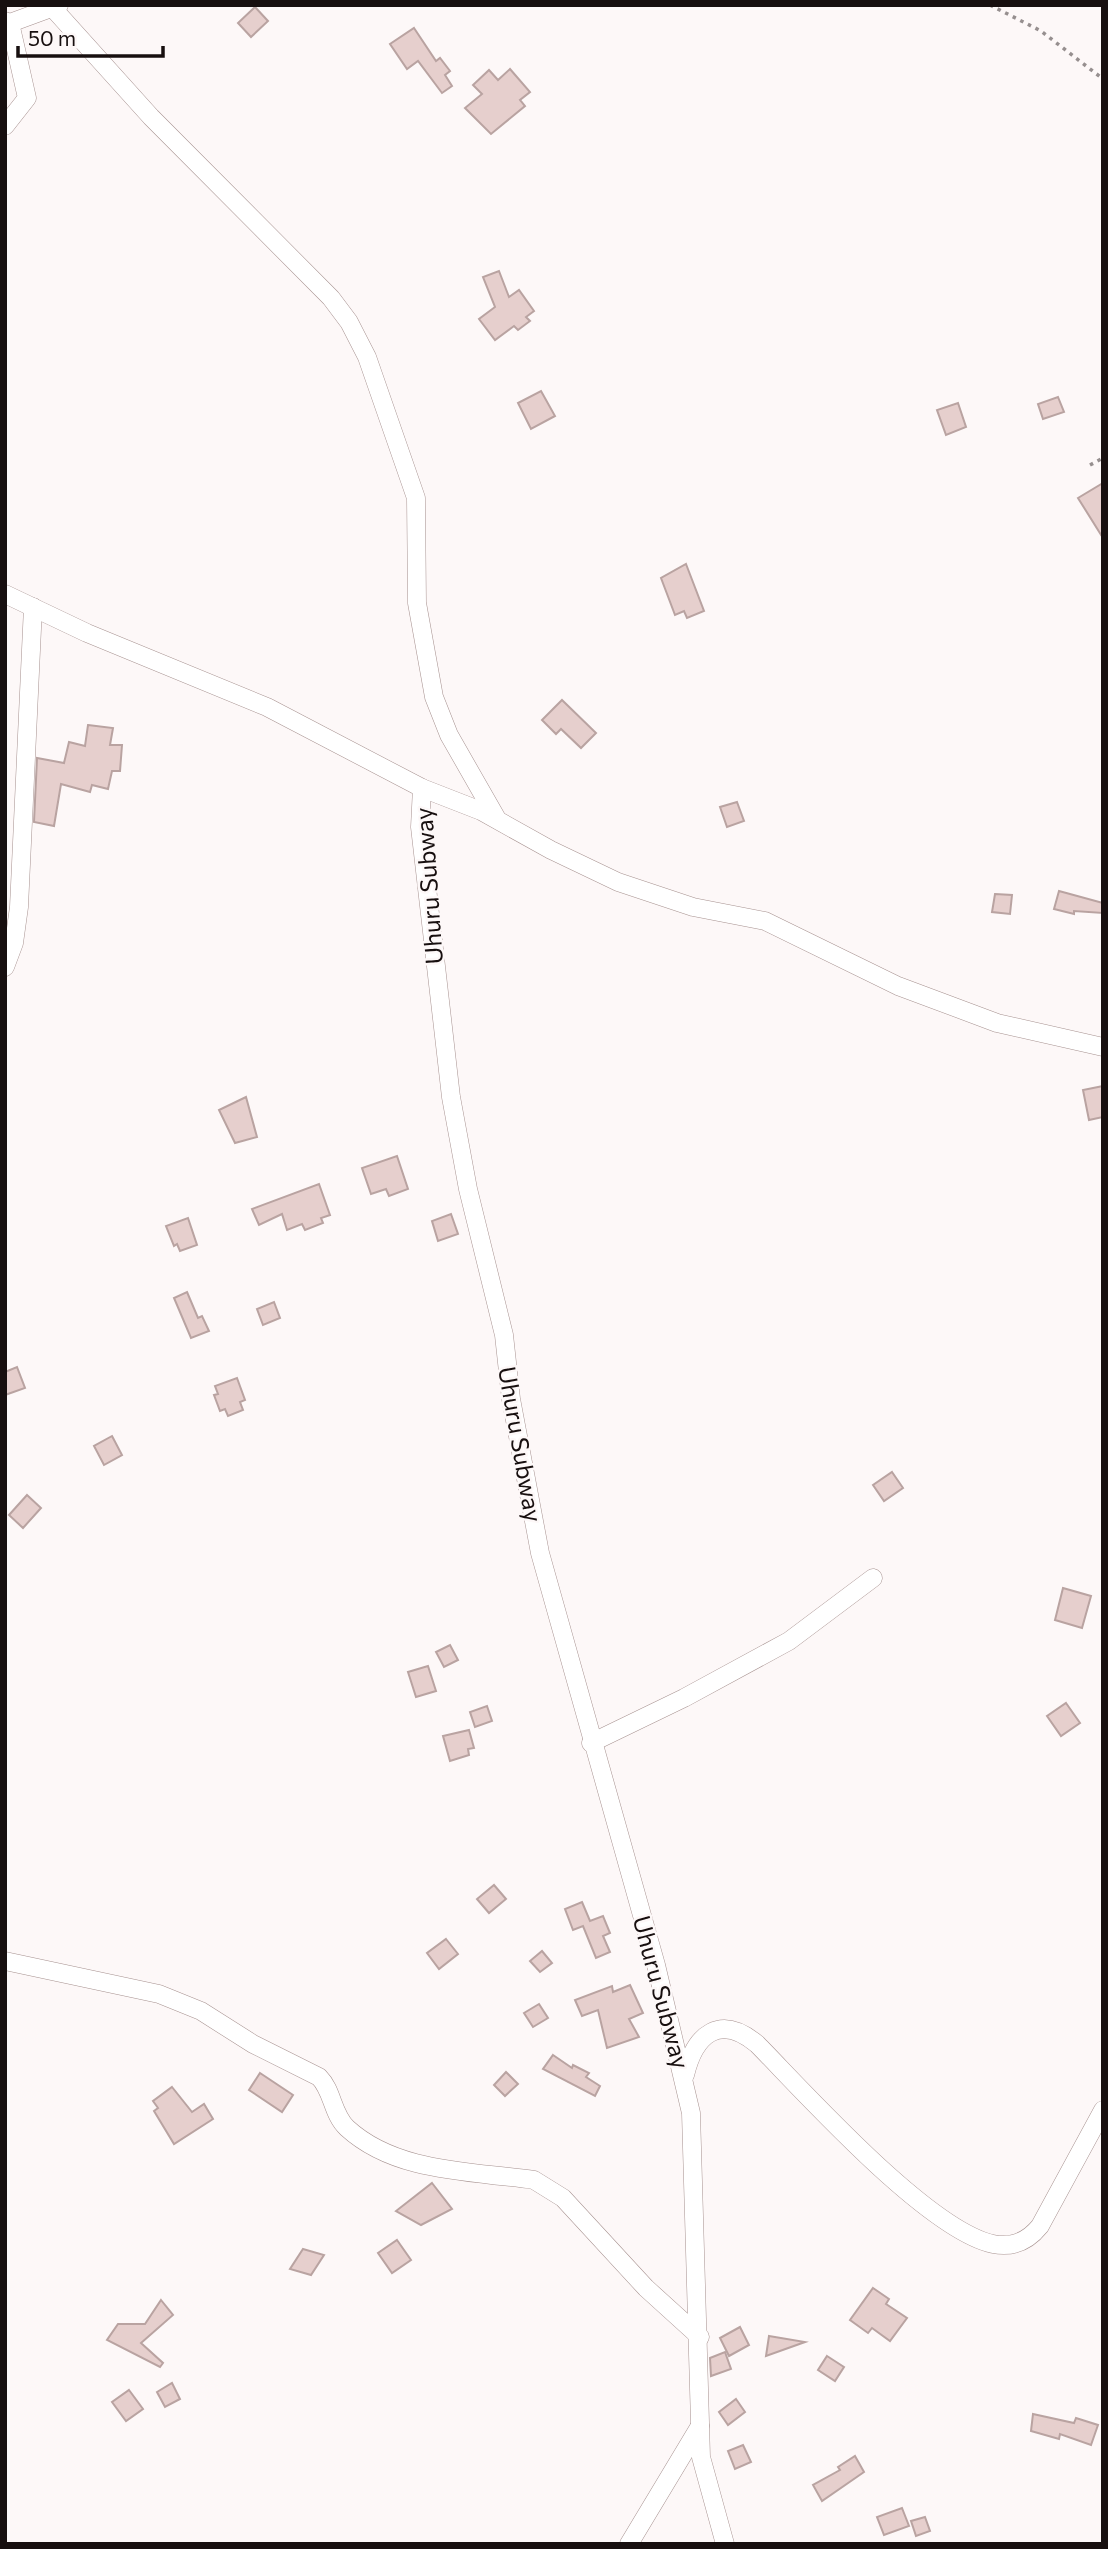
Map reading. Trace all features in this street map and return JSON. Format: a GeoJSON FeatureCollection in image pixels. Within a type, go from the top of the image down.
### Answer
{"type":"FeatureCollection","features":[{"type":"Feature","properties":{"kind":"street"},"geometry":{"type":"LineString","coordinates":[[5,126],[27,98],[7,22],[54,7],[151,117],[331,298],[349,322],[385,402],[416,498],[417,603],[434,696],[449,736],[497,819]]}},
{"type":"Feature","properties":{"kind":"street","name":"Uhuru Subway"},"geometry":{"type":"LineString","coordinates":[[5,594],[87,633],[267,707],[422,788],[420,827],[451,1097],[468,1189],[504,1335],[511,1399],[540,1553],[591,1743],[636,1892],[684,2079],[695,2148],[700,2337],[699,2426],[704,2472],[725,2544]]}},
{"type":"Feature","properties":{"kind":"street"},"geometry":{"type":"LineString","coordinates":[[5,967],[14,943],[19,907],[33,607]]}},
{"type":"Feature","properties":{"kind":"street"},"geometry":{"type":"LineString","coordinates":[[422,788],[497,819],[570,860],[646,893],[693,907],[765,921],[942,1004],[997,1023],[1103,1046]]}},
{"type":"Feature","properties":{"kind":"street"},"geometry":{"type":"LineString","coordinates":[[591,1743],[684,1699],[789,1641],[873,1578]]}},
{"type":"Feature","properties":{"kind":"street"},"geometry":{"type":"LineString","coordinates":[[5,1961],[159,1994],[201,2011],[253,2044],[319,2077],[326,2084],[332,2104],[346,2128],[396,2158],[440,2168],[534,2180],[547,2186],[563,2198],[646,2288],[700,2337]]}},
{"type":"Feature","properties":{"kind":"street"},"geometry":{"type":"LineString","coordinates":[[684,2079],[690,2053],[697,2044],[721,2029],[737,2029],[910,2193],[951,2224],[996,2244],[1022,2242],[1031,2238],[1103,2110]]}},
{"type":"Feature","properties":{"kind":"street"},"geometry":{"type":"LineString","coordinates":[[629,2544],[699,2426]]}},
{"type":"Feature","properties":{"kind":"path"},"geometry":{"type":"LineString","coordinates":[[990,5],[1041,32],[1103,79]]}},
{"type":"Feature","properties":{"kind":"path"},"geometry":{"type":"LineString","coordinates":[[1090,466],[1103,458]]}},
{"type":"Feature","properties":{"kind":"building"},"geometry":{"type":"Polygon","coordinates":[[[255,7],[268,21],[251,37],[238,23],[255,7]]]}},
{"type":"Feature","properties":{"kind":"building"},"geometry":{"type":"Polygon","coordinates":[[[414,28],[436,61],[440,58],[450,71],[445,75],[452,86],[442,93],[418,61],[407,69],[390,44],[414,28]]]}},
{"type":"Feature","properties":{"kind":"building"},"geometry":{"type":"Polygon","coordinates":[[[510,69],[530,92],[520,100],[525,106],[491,134],[465,108],[482,94],[473,85],[489,70],[498,80],[510,69]]]}},
{"type":"Feature","properties":{"kind":"building"},"geometry":{"type":"Polygon","coordinates":[[[499,271],[509,297],[519,290],[534,311],[526,317],[530,321],[518,330],[514,326],[495,340],[479,319],[495,307],[483,277],[499,271]]]}},
{"type":"Feature","properties":{"kind":"building"},"geometry":{"type":"Polygon","coordinates":[[[541,391],[555,416],[531,429],[518,403],[541,391]]]}},
{"type":"Feature","properties":{"kind":"building"},"geometry":{"type":"Polygon","coordinates":[[[1058,397],[1064,412],[1043,419],[1038,404],[1058,397]]]}},
{"type":"Feature","properties":{"kind":"building"},"geometry":{"type":"Polygon","coordinates":[[[958,403],[966,427],[946,435],[937,410],[958,403]]]}},
{"type":"Feature","properties":{"kind":"building"},"geometry":{"type":"Polygon","coordinates":[[[1103,483],[1103,538],[1078,498],[1103,483]]]}},
{"type":"Feature","properties":{"kind":"building"},"geometry":{"type":"Polygon","coordinates":[[[686,564],[704,611],[687,618],[684,611],[675,615],[661,578],[686,564]]]}},
{"type":"Feature","properties":{"kind":"building"},"geometry":{"type":"Polygon","coordinates":[[[562,700],[596,733],[581,748],[561,729],[556,734],[542,720],[562,700]]]}},
{"type":"Feature","properties":{"kind":"building"},"geometry":{"type":"Polygon","coordinates":[[[88,725],[113,728],[110,745],[122,745],[120,771],[112,771],[108,789],[92,785],[90,792],[61,784],[54,826],[34,822],[37,758],[64,763],[69,742],[85,746],[88,725]]]}},
{"type":"Feature","properties":{"kind":"building"},"geometry":{"type":"Polygon","coordinates":[[[737,802],[744,821],[727,827],[720,807],[737,802]]]}},
{"type":"Feature","properties":{"kind":"building"},"geometry":{"type":"Polygon","coordinates":[[[1059,891],[1103,903],[1103,913],[1074,911],[1074,914],[1054,909],[1059,891]]]}},
{"type":"Feature","properties":{"kind":"building"},"geometry":{"type":"Polygon","coordinates":[[[995,894],[1012,895],[1010,914],[992,912],[995,894]]]}},
{"type":"Feature","properties":{"kind":"building"},"geometry":{"type":"Polygon","coordinates":[[[1103,1086],[1103,1117],[1089,1120],[1083,1090],[1103,1086]]]}},
{"type":"Feature","properties":{"kind":"building"},"geometry":{"type":"Polygon","coordinates":[[[246,1097],[257,1137],[235,1143],[219,1110],[246,1097]]]}},
{"type":"Feature","properties":{"kind":"building"},"geometry":{"type":"Polygon","coordinates":[[[397,1156],[408,1189],[389,1196],[386,1189],[371,1194],[362,1168],[397,1156]]]}},
{"type":"Feature","properties":{"kind":"building"},"geometry":{"type":"Polygon","coordinates":[[[319,1184],[330,1215],[321,1218],[323,1223],[305,1230],[302,1224],[287,1230],[282,1214],[259,1225],[252,1209],[319,1184]]]}},
{"type":"Feature","properties":{"kind":"building"},"geometry":{"type":"Polygon","coordinates":[[[451,1214],[458,1234],[438,1241],[432,1221],[451,1214]]]}},
{"type":"Feature","properties":{"kind":"building"},"geometry":{"type":"Polygon","coordinates":[[[188,1218],[197,1245],[180,1251],[177,1244],[174,1246],[166,1226],[188,1218]]]}},
{"type":"Feature","properties":{"kind":"building"},"geometry":{"type":"Polygon","coordinates":[[[187,1292],[198,1318],[202,1316],[209,1331],[191,1338],[174,1298],[187,1292]]]}},
{"type":"Feature","properties":{"kind":"building"},"geometry":{"type":"Polygon","coordinates":[[[274,1302],[280,1318],[263,1325],[257,1309],[274,1302]]]}},
{"type":"Feature","properties":{"kind":"building"},"geometry":{"type":"Polygon","coordinates":[[[17,1367],[25,1388],[5,1395],[5,1372],[17,1367]]]}},
{"type":"Feature","properties":{"kind":"building"},"geometry":{"type":"Polygon","coordinates":[[[237,1378],[245,1400],[240,1402],[243,1410],[228,1416],[225,1409],[220,1411],[214,1395],[218,1394],[215,1386],[237,1378]]]}},
{"type":"Feature","properties":{"kind":"building"},"geometry":{"type":"Polygon","coordinates":[[[112,1436],[122,1455],[104,1465],[94,1446],[112,1436]]]}},
{"type":"Feature","properties":{"kind":"building"},"geometry":{"type":"Polygon","coordinates":[[[892,1472],[903,1488],[884,1501],[873,1485],[892,1472]]]}},
{"type":"Feature","properties":{"kind":"building"},"geometry":{"type":"Polygon","coordinates":[[[27,1495],[41,1508],[23,1528],[9,1515],[27,1495]]]}},
{"type":"Feature","properties":{"kind":"building"},"geometry":{"type":"Polygon","coordinates":[[[1063,1588],[1091,1596],[1082,1628],[1055,1620],[1063,1588]]]}},
{"type":"Feature","properties":{"kind":"building"},"geometry":{"type":"Polygon","coordinates":[[[450,1645],[458,1660],[444,1667],[436,1652],[450,1645]]]}},
{"type":"Feature","properties":{"kind":"building"},"geometry":{"type":"Polygon","coordinates":[[[428,1666],[436,1691],[416,1697],[408,1672],[428,1666]]]}},
{"type":"Feature","properties":{"kind":"building"},"geometry":{"type":"Polygon","coordinates":[[[1066,1703],[1080,1723],[1061,1736],[1047,1716],[1066,1703]]]}},
{"type":"Feature","properties":{"kind":"building"},"geometry":{"type":"Polygon","coordinates":[[[487,1706],[492,1721],[475,1727],[470,1712],[487,1706]]]}},
{"type":"Feature","properties":{"kind":"building"},"geometry":{"type":"Polygon","coordinates":[[[469,1730],[474,1748],[468,1749],[469,1755],[450,1761],[443,1736],[469,1730]]]}},
{"type":"Feature","properties":{"kind":"building"},"geometry":{"type":"Polygon","coordinates":[[[494,1885],[506,1899],[489,1913],[477,1899],[494,1885]]]}},
{"type":"Feature","properties":{"kind":"building"},"geometry":{"type":"Polygon","coordinates":[[[582,1902],[590,1921],[603,1916],[610,1933],[603,1936],[610,1952],[596,1958],[583,1926],[573,1930],[565,1909],[582,1902]]]}},
{"type":"Feature","properties":{"kind":"building"},"geometry":{"type":"Polygon","coordinates":[[[446,1939],[458,1954],[439,1969],[427,1953],[446,1939]]]}},
{"type":"Feature","properties":{"kind":"building"},"geometry":{"type":"Polygon","coordinates":[[[542,1951],[552,1963],[540,1972],[530,1961],[542,1951]]]}},
{"type":"Feature","properties":{"kind":"building"},"geometry":{"type":"Polygon","coordinates":[[[630,1985],[643,2013],[629,2019],[639,2037],[607,2048],[598,2010],[582,2016],[575,2000],[612,1986],[613,1992],[630,1985]]]}},
{"type":"Feature","properties":{"kind":"building"},"geometry":{"type":"Polygon","coordinates":[[[539,2004],[548,2018],[533,2027],[524,2013],[539,2004]]]}},
{"type":"Feature","properties":{"kind":"building"},"geometry":{"type":"Polygon","coordinates":[[[553,2055],[572,2068],[573,2065],[589,2073],[586,2077],[600,2086],[595,2096],[543,2069],[553,2055]]]}},
{"type":"Feature","properties":{"kind":"building"},"geometry":{"type":"Polygon","coordinates":[[[506,2072],[518,2084],[505,2096],[494,2085],[506,2072]]]}},
{"type":"Feature","properties":{"kind":"building"},"geometry":{"type":"Polygon","coordinates":[[[260,2073],[293,2095],[282,2112],[249,2090],[260,2073]]]}},
{"type":"Feature","properties":{"kind":"building"},"geometry":{"type":"Polygon","coordinates":[[[172,2087],[192,2112],[204,2104],[213,2119],[174,2144],[154,2111],[158,2108],[153,2101],[172,2087]]]}},
{"type":"Feature","properties":{"kind":"building"},"geometry":{"type":"Polygon","coordinates":[[[432,2183],[452,2209],[421,2225],[396,2211],[432,2183]]]}},
{"type":"Feature","properties":{"kind":"building"},"geometry":{"type":"Polygon","coordinates":[[[397,2240],[411,2260],[392,2273],[378,2253],[397,2240]]]}},
{"type":"Feature","properties":{"kind":"building"},"geometry":{"type":"Polygon","coordinates":[[[303,2249],[324,2255],[311,2275],[290,2269],[303,2249]]]}},
{"type":"Feature","properties":{"kind":"building"},"geometry":{"type":"Polygon","coordinates":[[[873,2288],[889,2299],[886,2304],[907,2318],[890,2341],[872,2328],[868,2333],[850,2320],[873,2288]]]}},
{"type":"Feature","properties":{"kind":"building"},"geometry":{"type":"Polygon","coordinates":[[[161,2300],[173,2315],[141,2343],[163,2363],[160,2367],[107,2340],[118,2324],[145,2324],[161,2300]]]}},
{"type":"Feature","properties":{"kind":"building"},"geometry":{"type":"Polygon","coordinates":[[[740,2327],[749,2345],[729,2356],[720,2338],[740,2327]]]}},
{"type":"Feature","properties":{"kind":"building"},"geometry":{"type":"Polygon","coordinates":[[[769,2336],[805,2342],[766,2356],[769,2336]]]}},
{"type":"Feature","properties":{"kind":"building"},"geometry":{"type":"Polygon","coordinates":[[[725,2352],[731,2369],[711,2376],[710,2358],[725,2352]]]}},
{"type":"Feature","properties":{"kind":"building"},"geometry":{"type":"Polygon","coordinates":[[[827,2356],[844,2367],[835,2381],[818,2370],[827,2356]]]}},
{"type":"Feature","properties":{"kind":"building"},"geometry":{"type":"Polygon","coordinates":[[[172,2383],[180,2399],[165,2407],[157,2392],[172,2383]]]}},
{"type":"Feature","properties":{"kind":"building"},"geometry":{"type":"Polygon","coordinates":[[[129,2390],[143,2409],[126,2421],[112,2402],[129,2390]]]}},
{"type":"Feature","properties":{"kind":"building"},"geometry":{"type":"Polygon","coordinates":[[[736,2399],[745,2412],[728,2425],[719,2412],[736,2399]]]}},
{"type":"Feature","properties":{"kind":"building"},"geometry":{"type":"Polygon","coordinates":[[[1033,2414],[1074,2423],[1076,2418],[1098,2425],[1091,2445],[1060,2434],[1059,2439],[1031,2431],[1033,2414]]]}},
{"type":"Feature","properties":{"kind":"building"},"geometry":{"type":"Polygon","coordinates":[[[743,2445],[751,2462],[735,2469],[728,2451],[743,2445]]]}},
{"type":"Feature","properties":{"kind":"building"},"geometry":{"type":"Polygon","coordinates":[[[855,2456],[864,2472],[822,2501],[813,2485],[840,2470],[838,2467],[855,2456]]]}},
{"type":"Feature","properties":{"kind":"building"},"geometry":{"type":"Polygon","coordinates":[[[902,2508],[909,2526],[884,2535],[877,2517],[902,2508]]]}},
{"type":"Feature","properties":{"kind":"building"},"geometry":{"type":"Polygon","coordinates":[[[925,2517],[930,2531],[916,2536],[911,2521],[925,2517]]]}}]}
